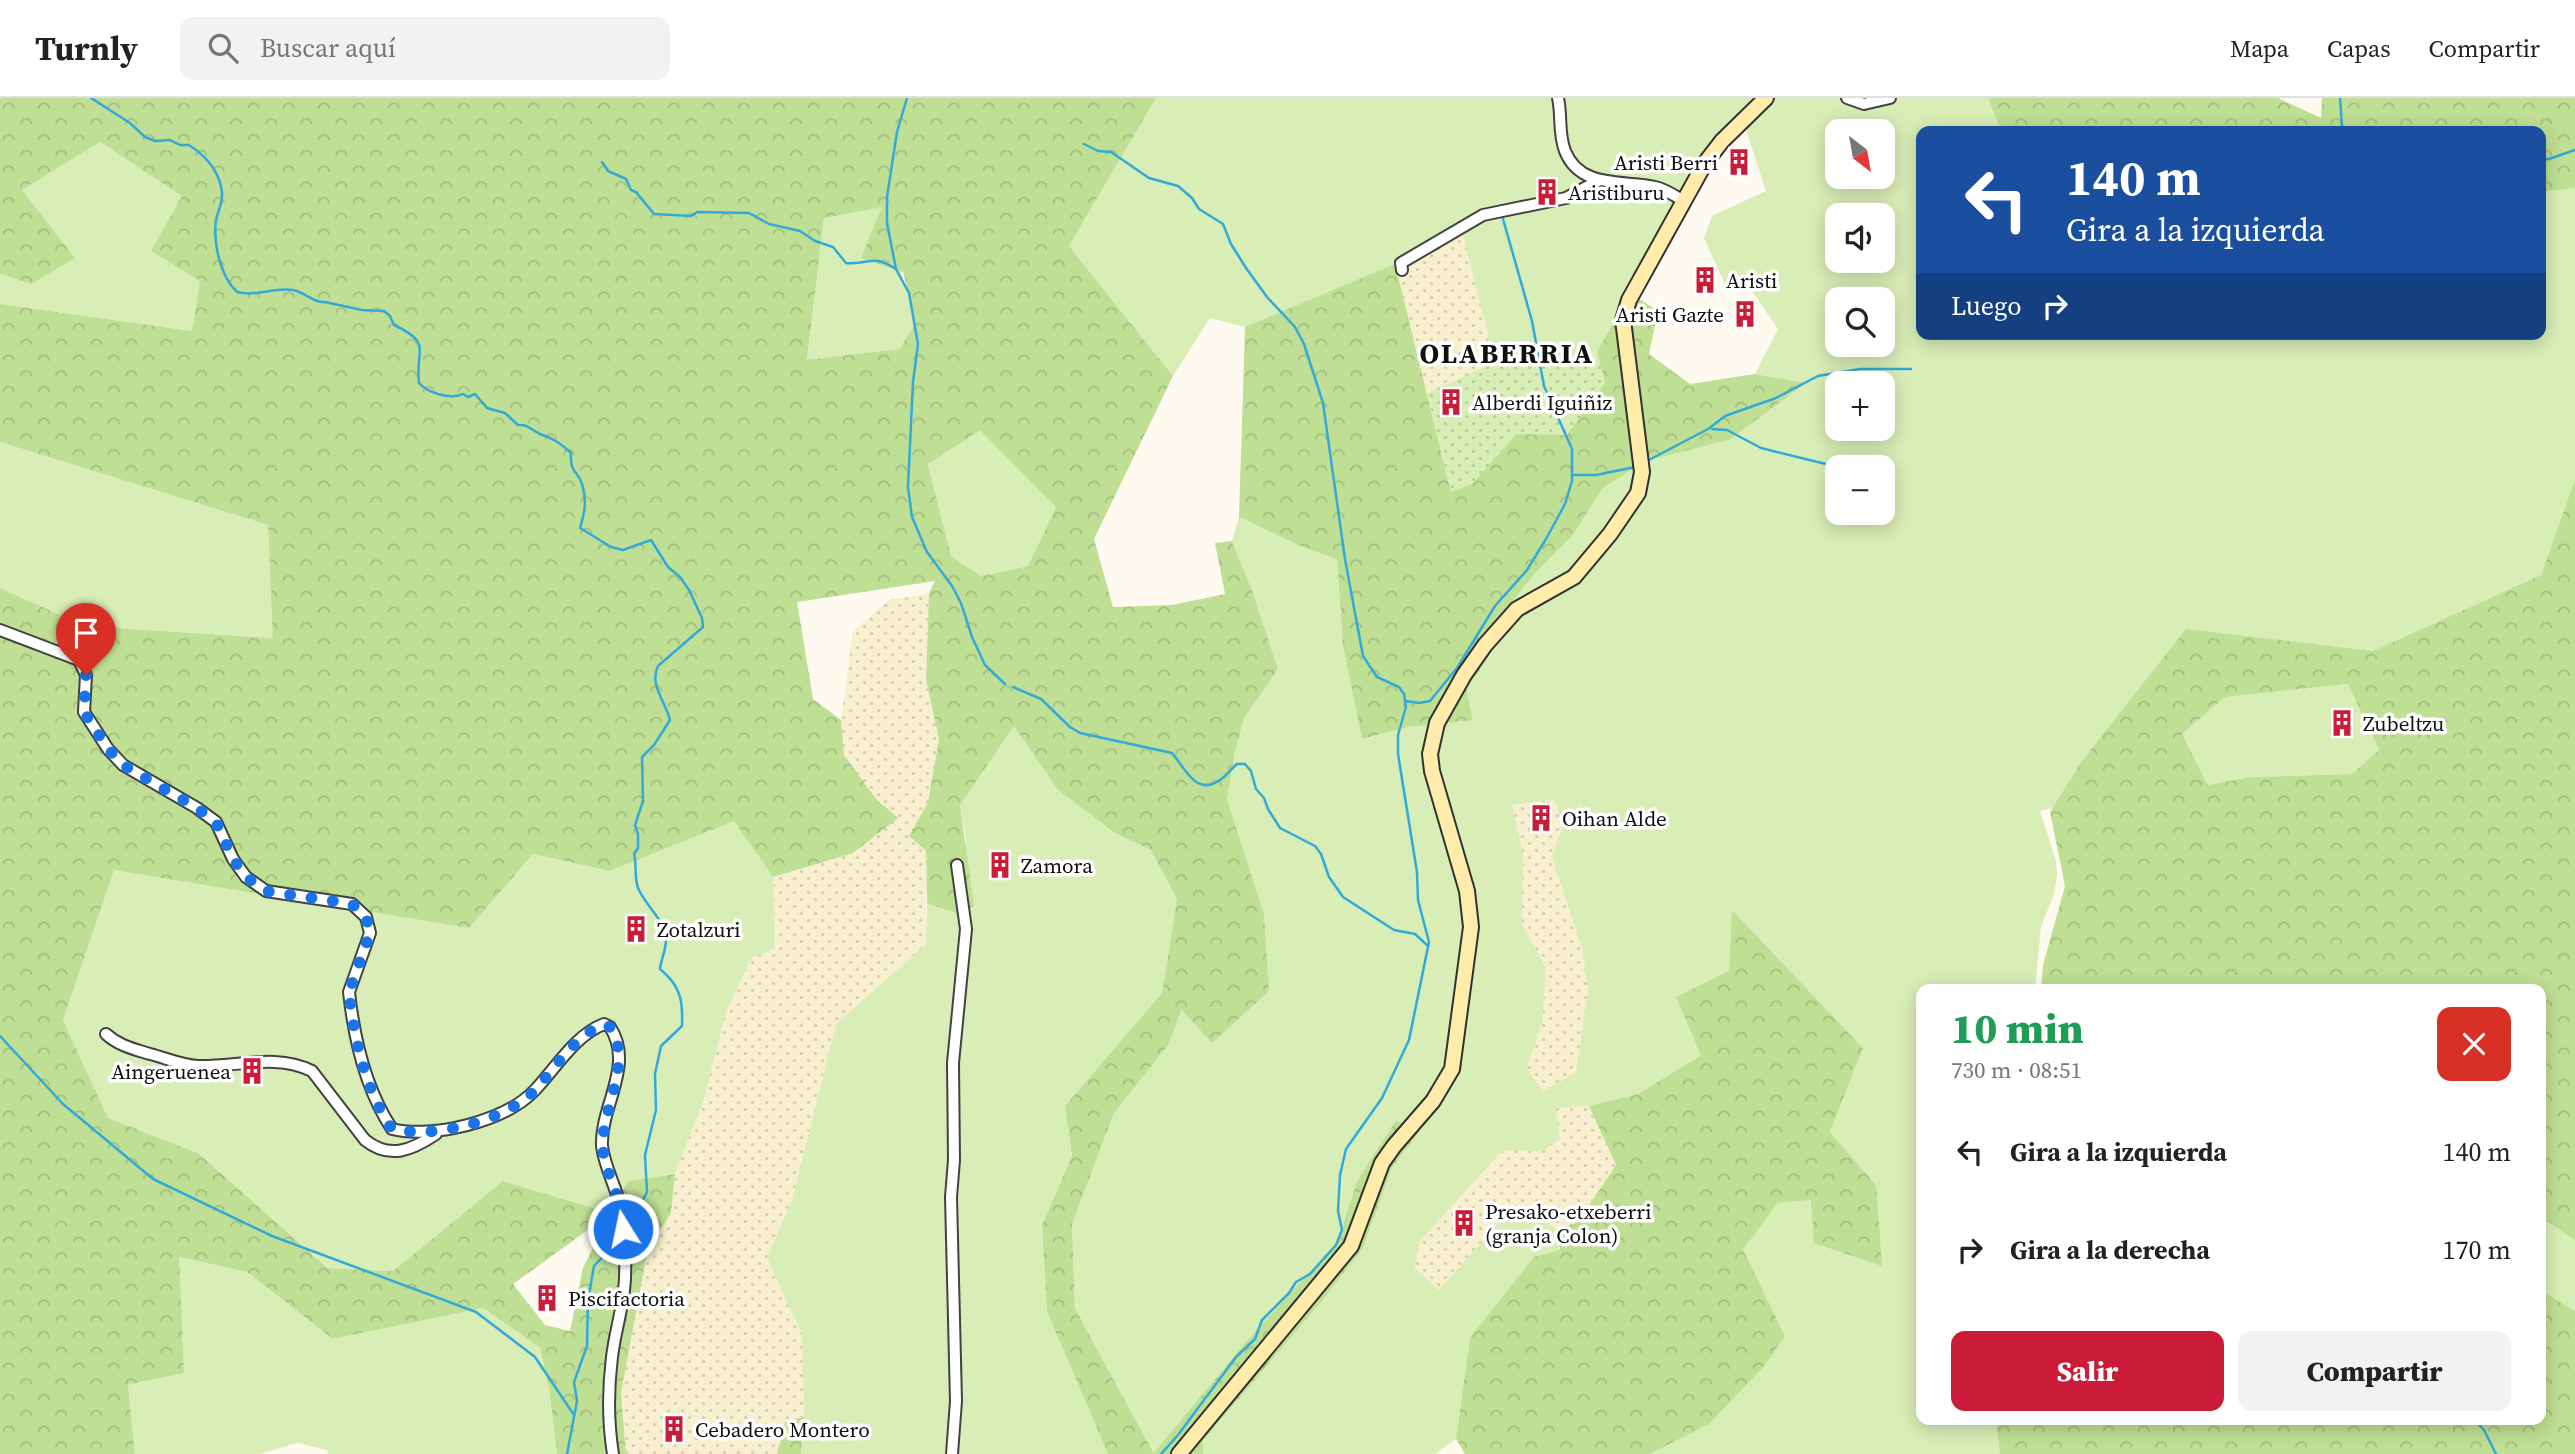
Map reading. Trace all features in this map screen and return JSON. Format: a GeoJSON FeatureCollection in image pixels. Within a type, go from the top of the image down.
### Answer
{"type":"FeatureCollection","features":[{"type":"Feature","properties":{"kind":"street"},"geometry":{"type":"LineString","coordinates":[[1558,98],[1560,134],[1566,154],[1578,170],[1598,181],[1657,187],[1684,201]]}},
{"type":"Feature","properties":{"kind":"street"},"geometry":{"type":"LineString","coordinates":[[1179,1454],[1351,1246],[1382,1163],[1433,1101],[1452,1069],[1471,927],[1467,891],[1432,771],[1430,754],[1437,723],[1464,675],[1485,645],[1517,609],[1574,577],[1610,534],[1638,494],[1642,471],[1623,320],[1629,300],[1705,163],[1722,141],[1766,98]]}},
{"type":"Feature","properties":{"kind":"street"},"geometry":{"type":"LineString","coordinates":[[1847,98],[1864,104],[1891,98]]}},
{"type":"Feature","properties":{"kind":"street"},"geometry":{"type":"LineString","coordinates":[[1402,270],[1401,263],[1483,215],[1566,198],[1598,181]]}},
{"type":"Feature","properties":{"kind":"street"},"geometry":{"type":"LineString","coordinates":[[0,630],[79,660],[86,675],[84,712],[108,749],[123,765],[216,822],[233,859],[246,877],[266,891],[352,904],[366,917],[370,933],[349,992],[354,1031],[380,1111],[392,1129],[407,1133],[428,1133],[510,1109],[535,1090],[551,1070],[594,1028],[604,1024],[610,1027],[617,1041],[618,1066],[616,1086],[604,1121],[602,1148],[618,1200],[624,1235],[625,1279],[612,1357],[609,1430],[612,1454]]}},
{"type":"Feature","properties":{"kind":"street"},"geometry":{"type":"LineString","coordinates":[[952,1454],[956,1401],[951,1197],[954,1160],[953,1063],[966,929],[957,865]]}},
{"type":"Feature","properties":{"kind":"street"},"geometry":{"type":"LineString","coordinates":[[106,1034],[128,1048],[181,1064],[199,1066],[284,1062],[301,1066],[312,1072],[365,1140],[374,1147],[390,1152],[399,1152],[425,1142],[441,1130]]}},
{"type":"Feature","properties":{"kind":"shaded area"},"geometry":{"type":"Polygon","coordinates":[[[1463,232],[1495,362],[1427,393],[1395,264],[1463,232]]]}},
{"type":"Feature","properties":{"kind":"shaded area"},"geometry":{"type":"Polygon","coordinates":[[[929,593],[926,680],[939,739],[928,802],[910,836],[926,850],[926,944],[836,1024],[792,1200],[767,1258],[802,1335],[804,1417],[785,1423],[777,1454],[626,1454],[621,1393],[648,1248],[671,1213],[675,1174],[704,1099],[726,1012],[752,957],[775,949],[773,877],[853,853],[897,818],[876,799],[844,755],[841,720],[853,631],[889,600],[929,593]]]}},
{"type":"Feature","properties":{"kind":"shaded area"},"geometry":{"type":"Polygon","coordinates":[[[1555,799],[1563,825],[1552,857],[1582,948],[1588,990],[1576,1072],[1543,1092],[1527,1068],[1542,1023],[1546,968],[1522,924],[1511,804],[1555,799]]]}},
{"type":"Feature","properties":{"kind":"shaded area"},"geometry":{"type":"Polygon","coordinates":[[[1589,1106],[1616,1165],[1578,1222],[1558,1229],[1515,1204],[1439,1290],[1415,1268],[1420,1241],[1503,1150],[1542,1151],[1556,1108],[1589,1106]]]}},
{"type":"Feature","properties":{"kind":"green space"},"geometry":{"type":"Polygon","coordinates":[[[0,98],[1156,98],[1069,246],[1173,376],[1094,539],[1113,607],[1172,605],[1225,594],[1215,543],[1232,541],[1252,590],[1278,669],[1244,718],[1227,799],[1264,914],[1269,991],[1212,1043],[1182,1010],[1168,1045],[1114,1113],[1072,1224],[1075,1309],[1154,1453],[1250,1337],[1337,1242],[1357,1181],[1396,1120],[1419,1132],[1392,1168],[1363,1248],[1326,1296],[1203,1441],[1203,1454],[1108,1454],[1047,1312],[1042,1225],[1072,1156],[1065,1106],[1162,993],[1177,900],[1151,850],[1115,833],[1058,790],[1014,726],[960,805],[974,906],[958,914],[927,903],[926,851],[909,836],[928,802],[939,739],[926,680],[929,593],[935,581],[797,602],[813,699],[841,720],[844,755],[876,799],[898,818],[853,853],[773,877],[734,821],[609,871],[533,854],[469,928],[114,870],[63,1020],[108,1118],[198,1153],[328,1268],[393,1271],[503,1181],[611,1213],[628,1181],[675,1174],[671,1213],[648,1248],[621,1393],[626,1454],[557,1454],[549,1388],[540,1348],[483,1308],[333,1339],[247,1272],[179,1257],[184,1373],[128,1385],[135,1454],[0,1454],[0,588],[85,626],[273,638],[268,525],[0,442],[0,304],[192,331],[200,281],[151,251],[182,196],[100,142],[22,190],[75,258],[31,284],[0,274],[0,98]],[[882,207],[824,218],[807,360],[899,349],[916,323],[903,272],[861,258],[882,207]],[[980,430],[928,464],[951,556],[981,576],[1028,566],[1056,507],[980,430]],[[610,1214],[513,1284],[545,1325],[570,1331],[583,1268],[610,1214]]]}},
{"type":"Feature","properties":{"kind":"green space"},"geometry":{"type":"Polygon","coordinates":[[[1156,98],[1988,98],[1999,126],[1916,126],[1916,340],[2546,340],[2546,191],[2575,188],[2575,479],[2541,575],[2373,651],[2186,630],[2081,762],[2053,808],[2040,811],[2056,861],[2057,876],[2054,894],[2041,927],[2035,984],[1916,984],[1916,1425],[2000,1425],[2019,1454],[1650,1454],[1709,1424],[1743,1250],[1778,1203],[1811,1200],[1876,1185],[1830,1132],[1863,1048],[1732,911],[1729,971],[1701,1055],[1638,1094],[1589,1106],[1556,1108],[1560,1139],[1542,1151],[1503,1150],[1420,1241],[1415,1268],[1439,1290],[1515,1204],[1558,1229],[1560,1251],[1470,1338],[1456,1439],[1435,1454],[1203,1454],[1203,1441],[1326,1296],[1363,1248],[1392,1168],[1419,1132],[1396,1120],[1357,1181],[1337,1242],[1250,1337],[1155,1454],[1075,1309],[1072,1224],[1114,1113],[1168,1045],[1183,1009],[1264,914],[1227,799],[1244,718],[1278,669],[1252,590],[1232,541],[1239,517],[1298,545],[1337,558],[1343,646],[1362,739],[1409,727],[1473,719],[1466,687],[1479,672],[1497,621],[1536,572],[1573,535],[1602,489],[1645,461],[1729,440],[1805,383],[1755,374],[1778,329],[1752,291],[1728,291],[1704,238],[1712,216],[1766,191],[1746,130],[1704,160],[1597,352],[1495,362],[1462,232],[1381,271],[1245,327],[1210,318],[1173,376],[1069,246],[1156,98]],[[1554,799],[1512,805],[1523,853],[1522,924],[1546,968],[1542,1023],[1527,1068],[1543,1092],[1576,1072],[1588,990],[1582,948],[1552,857],[1563,825],[1554,799]]]}},
{"type":"Feature","properties":{"kind":"green space"},"geometry":{"type":"Polygon","coordinates":[[[1988,98],[2278,98],[2321,118],[2322,98],[2575,98],[2575,188],[2546,191],[2546,126],[1999,126],[1988,98]]]}},
{"type":"Feature","properties":{"kind":"green space"},"geometry":{"type":"Polygon","coordinates":[[[100,142],[183,196],[200,281],[192,331],[0,304],[0,274],[31,284],[22,190],[100,142]]]}},
{"type":"Feature","properties":{"kind":"green space"},"geometry":{"type":"Polygon","coordinates":[[[882,206],[916,323],[899,349],[807,361],[824,218],[882,206]]]}},
{"type":"Feature","properties":{"kind":"green space"},"geometry":{"type":"Polygon","coordinates":[[[1395,264],[1451,492],[1473,483],[1516,434],[1605,383],[1597,352],[1630,293],[1658,311],[1649,354],[1690,384],[1755,374],[1806,383],[1729,440],[1645,461],[1602,489],[1573,535],[1536,572],[1497,621],[1479,672],[1466,687],[1473,720],[1409,727],[1362,739],[1343,646],[1337,559],[1298,545],[1239,517],[1245,327],[1395,264]]]}},
{"type":"Feature","properties":{"kind":"green space"},"geometry":{"type":"Polygon","coordinates":[[[1597,352],[1605,383],[1567,435],[1516,434],[1473,483],[1451,492],[1427,393],[1495,362],[1597,352]]]}},
{"type":"Feature","properties":{"kind":"green space"},"geometry":{"type":"Polygon","coordinates":[[[980,429],[1056,507],[1028,566],[981,576],[951,556],[928,463],[980,429]]]}},
{"type":"Feature","properties":{"kind":"green space"},"geometry":{"type":"Polygon","coordinates":[[[0,442],[268,525],[274,638],[85,626],[0,588],[0,442]]]}},
{"type":"Feature","properties":{"kind":"green space"},"geometry":{"type":"Polygon","coordinates":[[[2575,479],[2575,1240],[2546,1220],[2546,984],[2041,984],[2043,965],[2065,886],[2050,812],[2081,762],[2186,629],[2373,651],[2541,575],[2575,479]],[[2348,684],[2225,697],[2182,734],[2208,785],[2250,777],[2352,774],[2379,750],[2348,684]]]}},
{"type":"Feature","properties":{"kind":"green space"},"geometry":{"type":"Polygon","coordinates":[[[2348,684],[2379,750],[2352,774],[2250,777],[2208,785],[2182,734],[2225,697],[2348,684]]]}},
{"type":"Feature","properties":{"kind":"green space"},"geometry":{"type":"Polygon","coordinates":[[[1014,726],[1058,790],[1115,833],[1151,850],[1177,901],[1162,993],[1065,1106],[1072,1156],[1042,1225],[1047,1312],[1108,1454],[801,1454],[804,1417],[802,1335],[767,1258],[792,1200],[836,1024],[926,944],[927,903],[958,914],[966,840],[960,805],[1014,726]]]}},
{"type":"Feature","properties":{"kind":"green space"},"geometry":{"type":"Polygon","coordinates":[[[734,820],[773,877],[775,949],[752,957],[726,1012],[704,1099],[675,1174],[628,1181],[612,1213],[503,1181],[393,1271],[329,1268],[198,1153],[108,1118],[63,1020],[114,869],[469,928],[533,854],[609,871],[734,820]]]}},
{"type":"Feature","properties":{"kind":"green space"},"geometry":{"type":"Polygon","coordinates":[[[1732,910],[1863,1048],[1830,1132],[1876,1185],[1882,1266],[1814,1243],[1811,1200],[1778,1203],[1743,1250],[1785,1336],[1764,1366],[1709,1424],[1650,1454],[1465,1454],[1456,1439],[1470,1338],[1534,1257],[1560,1250],[1558,1229],[1578,1222],[1616,1165],[1589,1106],[1638,1094],[1701,1055],[1676,997],[1729,971],[1732,910]]]}},
{"type":"Feature","properties":{"kind":"green space"},"geometry":{"type":"Polygon","coordinates":[[[2546,1219],[2575,1239],[2575,1311],[2546,1293],[2546,1219]]]}},
{"type":"Feature","properties":{"kind":"green space"},"geometry":{"type":"Polygon","coordinates":[[[178,1257],[247,1272],[333,1339],[483,1308],[540,1348],[549,1388],[557,1454],[328,1454],[327,1450],[297,1443],[260,1454],[135,1454],[128,1385],[184,1373],[178,1257]]]}},
{"type":"Feature","properties":{"kind":"green space"},"geometry":{"type":"Polygon","coordinates":[[[2546,1293],[2575,1311],[2575,1454],[2000,1454],[1997,1425],[2546,1425],[2546,1293]]]}},
{"type":"Feature","properties":{"kind":"green space"},"geometry":{"type":"Polygon","coordinates":[[[804,1417],[801,1454],[777,1454],[785,1422],[804,1417]]]}},
{"type":"Feature","properties":{"kind":"waterway"},"geometry":{"type":"LineString","coordinates":[[91,98],[130,123],[145,137],[155,141],[170,140],[180,145],[189,145],[211,165],[222,193],[216,220],[217,249],[226,277],[237,292],[293,290],[321,302],[362,310],[384,311],[394,325],[418,342],[419,383],[428,390],[446,396],[463,394],[468,397],[475,394],[487,408],[505,413],[518,425],[527,426],[563,446],[571,453],[573,468],[584,490],[585,506],[580,528],[611,547],[623,550],[651,540],[668,567],[680,577],[689,590],[702,618],[703,627],[658,666],[655,679],[670,720],[654,745],[642,757],[643,801],[635,825],[638,848],[634,854],[638,888],[658,918],[666,937],[660,969],[667,975],[679,995],[682,1026],[661,1046],[655,1074],[656,1110],[645,1155],[647,1192],[628,1230]]}},
{"type":"Feature","properties":{"kind":"waterway"},"geometry":{"type":"LineString","coordinates":[[907,98],[897,132],[887,197],[887,223],[896,269],[909,293],[918,344],[913,382],[908,487],[912,517],[927,552],[961,603],[985,665],[1005,684]]}},
{"type":"Feature","properties":{"kind":"waterway"},"geometry":{"type":"LineString","coordinates":[[2340,98],[2342,126]]}},
{"type":"Feature","properties":{"kind":"waterway"},"geometry":{"type":"LineString","coordinates":[[1084,144],[1098,151],[1111,152],[1149,178],[1178,186],[1192,198],[1199,209],[1223,224],[1231,244],[1246,268],[1267,297],[1295,327],[1304,344],[1323,403],[1345,559],[1363,656],[1377,677],[1399,687],[1404,694],[1406,707],[1398,735],[1398,754],[1417,872],[1418,900],[1429,942],[1409,1040],[1382,1098],[1346,1149],[1340,1175],[1338,1211],[1342,1230],[1336,1245],[1310,1274],[1296,1282],[1289,1293],[1262,1320],[1255,1339],[1236,1357],[1161,1454]]}},
{"type":"Feature","properties":{"kind":"waterway"},"geometry":{"type":"LineString","coordinates":[[2546,159],[2575,150]]}},
{"type":"Feature","properties":{"kind":"waterway"},"geometry":{"type":"LineString","coordinates":[[602,162],[608,171],[626,179],[631,190],[636,192],[654,214],[691,216],[697,212],[749,213],[769,224],[800,231],[815,241],[833,247],[846,263],[876,261],[896,269]]}},
{"type":"Feature","properties":{"kind":"waterway"},"geometry":{"type":"LineString","coordinates":[[1406,701],[1430,701],[1457,668],[1495,606],[1527,570],[1565,504],[1572,481],[1572,449],[1544,386],[1532,321],[1503,219]]}},
{"type":"Feature","properties":{"kind":"waterway"},"geometry":{"type":"LineString","coordinates":[[1647,461],[1708,429],[1725,416],[1776,398],[1818,376],[1860,369],[1911,369]]}},
{"type":"Feature","properties":{"kind":"waterway"},"geometry":{"type":"LineString","coordinates":[[1712,429],[1727,430],[1761,448],[1825,464]]}},
{"type":"Feature","properties":{"kind":"waterway"},"geometry":{"type":"LineString","coordinates":[[1573,475],[1596,475],[1635,467]]}},
{"type":"Feature","properties":{"kind":"waterway"},"geometry":{"type":"LineString","coordinates":[[1013,687],[1041,699],[1080,733],[1172,753],[1187,773],[1204,785],[1220,780],[1237,764],[1245,764],[1251,771],[1256,789],[1280,828],[1315,846],[1321,854],[1329,877],[1343,897],[1394,930],[1415,934],[1428,946]]}},
{"type":"Feature","properties":{"kind":"waterway"},"geometry":{"type":"LineString","coordinates":[[0,1036],[63,1104],[153,1179],[272,1236],[476,1312],[535,1357],[574,1415]]}},
{"type":"Feature","properties":{"kind":"waterway"},"geometry":{"type":"LineString","coordinates":[[567,1454],[577,1401],[574,1382],[587,1346],[588,1300],[594,1266],[621,1238]]}},
{"type":"Feature","properties":{"kind":"waterway"},"geometry":{"type":"LineString","coordinates":[[2479,1425],[2496,1454]]}},
{"type":"Feature","properties":{"kind":"place","name":"Aristi Berri"},"geometry":{"type":"Point","coordinates":[1739,162]}},
{"type":"Feature","properties":{"kind":"place","name":"Aristiburu"},"geometry":{"type":"Point","coordinates":[1547,192]}},
{"type":"Feature","properties":{"kind":"place","name":"Aristi"},"geometry":{"type":"Point","coordinates":[1705,280]}},
{"type":"Feature","properties":{"kind":"place","name":"Aristi Gazte"},"geometry":{"type":"Point","coordinates":[1745,314]}},
{"type":"Feature","properties":{"kind":"place","name":"Alberdi Iguiñiz"},"geometry":{"type":"Point","coordinates":[1451,402]}},
{"type":"Feature","properties":{"kind":"place","name":"Zubeltzu"},"geometry":{"type":"Point","coordinates":[2342,723]}},
{"type":"Feature","properties":{"kind":"place","name":"Oihan Alde"},"geometry":{"type":"Point","coordinates":[1541,818]}},
{"type":"Feature","properties":{"kind":"place","name":"Zamora"},"geometry":{"type":"Point","coordinates":[1000,865]}},
{"type":"Feature","properties":{"kind":"place","name":"Zotalzuri"},"geometry":{"type":"Point","coordinates":[636,929]}},
{"type":"Feature","properties":{"kind":"place","name":"Aingeruenea"},"geometry":{"type":"Point","coordinates":[252,1071]}},
{"type":"Feature","properties":{"kind":"place","name":"Presako-etxeberri (granja Colon)"},"geometry":{"type":"Point","coordinates":[1464,1223]}},
{"type":"Feature","properties":{"kind":"place","name":"Piscifactoria"},"geometry":{"type":"Point","coordinates":[547,1298]}},
{"type":"Feature","properties":{"kind":"place","name":"Cebadero Montero"},"geometry":{"type":"Point","coordinates":[674,1429]}},
{"type":"Feature","properties":{"kind":"district","name":"OLABERRIA"},"geometry":{"type":"Point","coordinates":[1507,353]}},
{"type":"Feature","properties":{"kind":"route"},"geometry":{"type":"LineString","coordinates":[[86,675],[84,712],[108,749],[123,765],[216,822],[233,859],[246,877],[266,891],[352,904],[366,917],[370,933],[349,992],[350,1002],[354,1031],[362,1058],[380,1111],[392,1129],[407,1133],[428,1133],[510,1109],[535,1090],[551,1070],[594,1028],[604,1024],[610,1027],[617,1041],[618,1066],[616,1086],[604,1121],[602,1148],[618,1200],[623,1229]]}}]}
